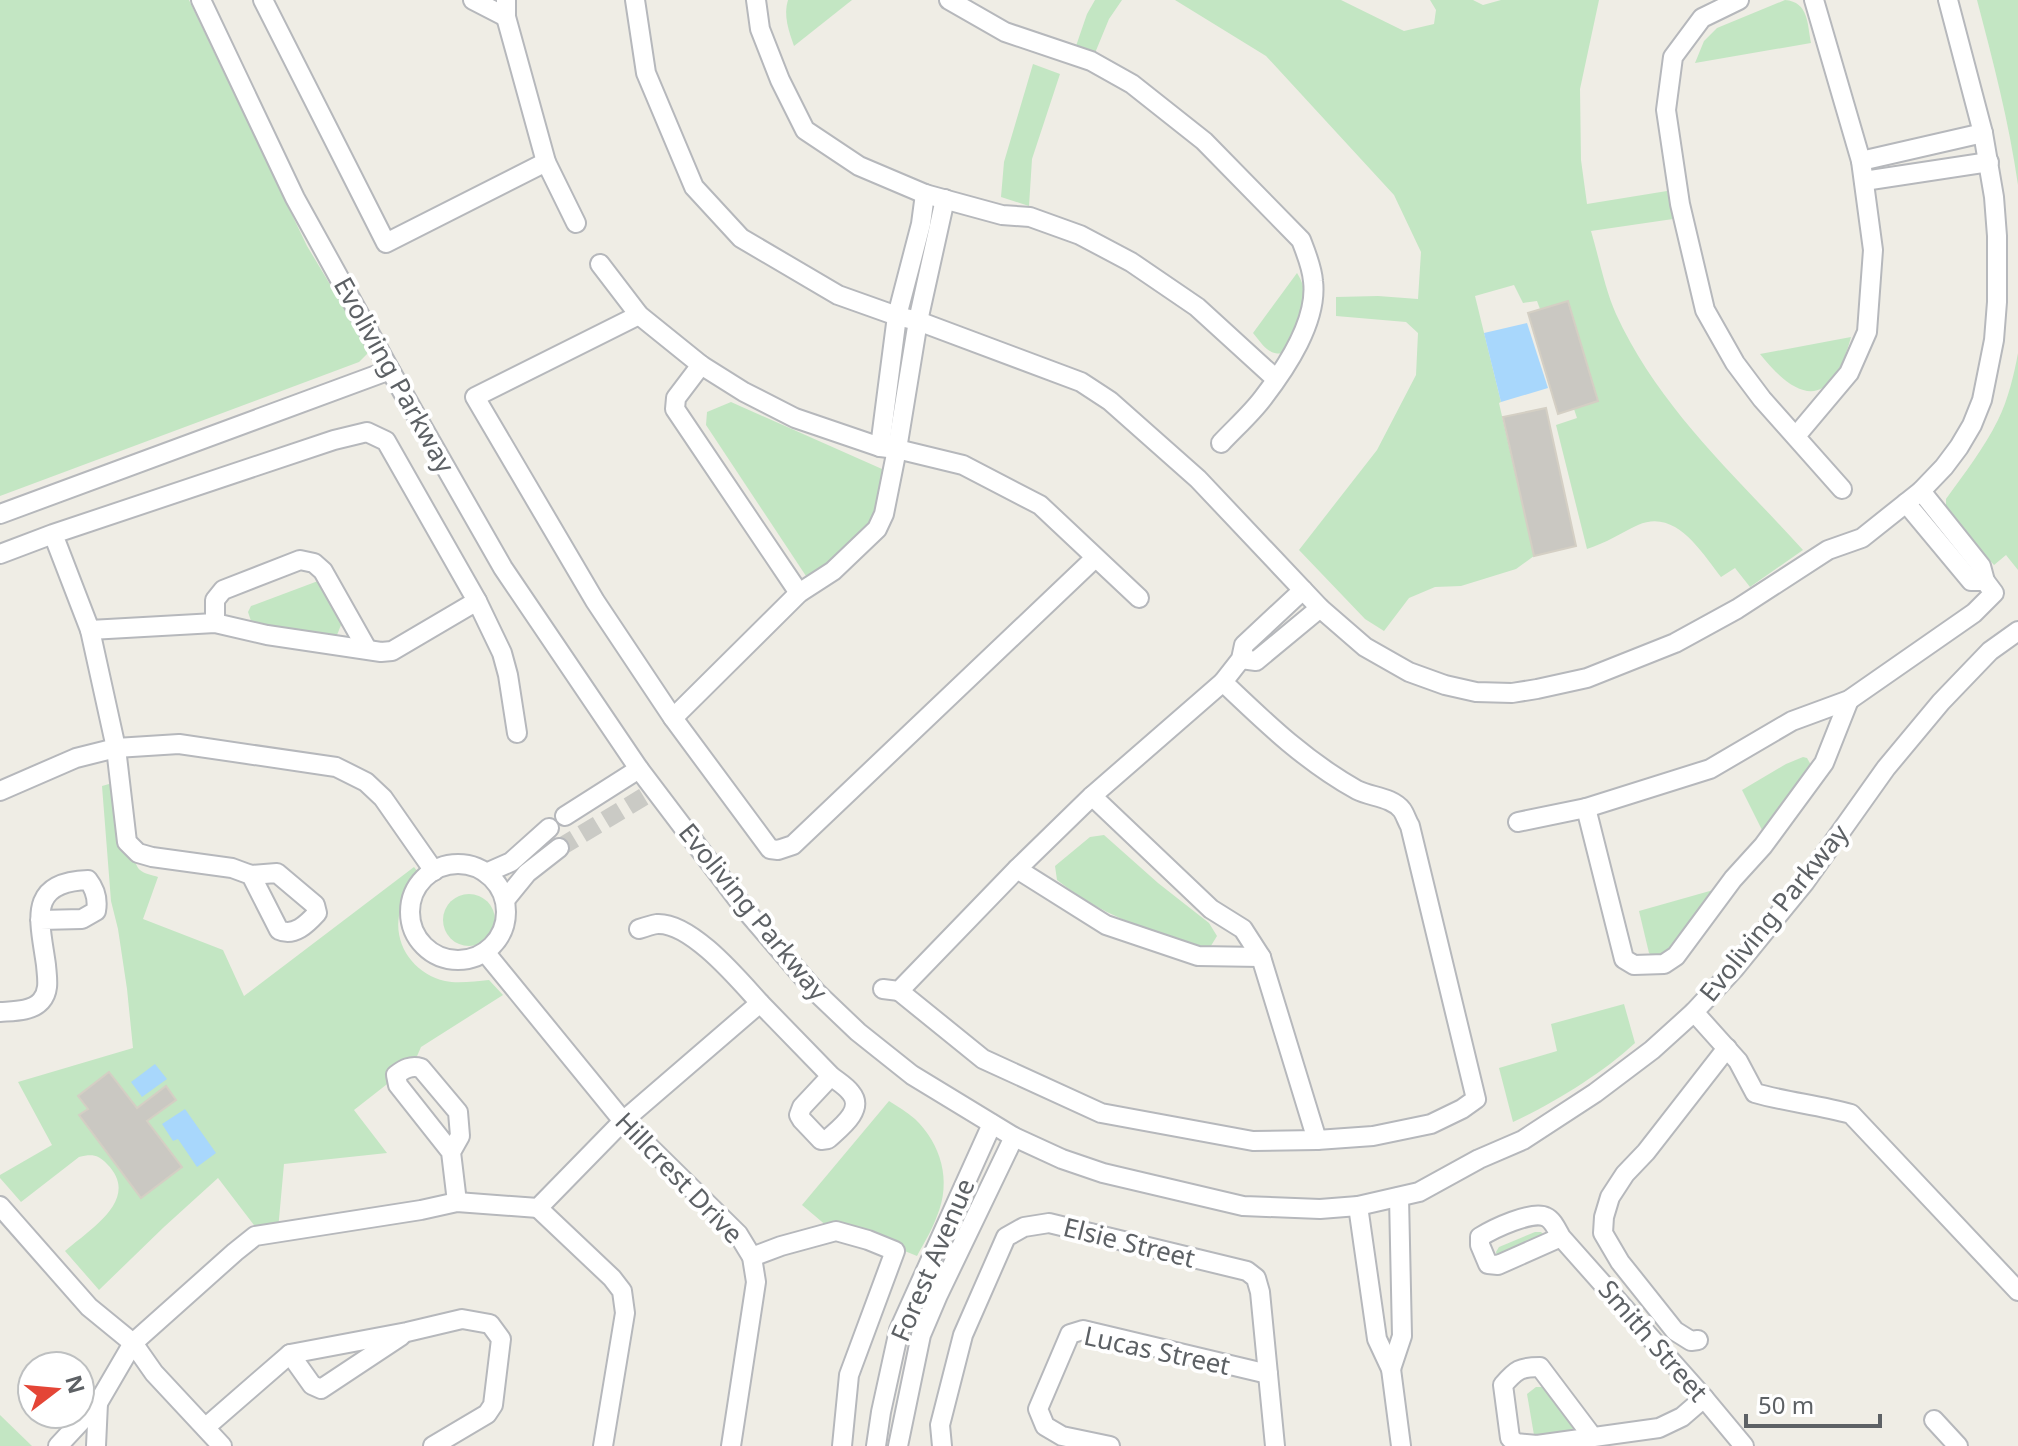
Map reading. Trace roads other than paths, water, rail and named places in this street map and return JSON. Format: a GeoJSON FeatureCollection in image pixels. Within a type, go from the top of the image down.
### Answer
{"type":"FeatureCollection","features":[{"type":"Feature","properties":{"kind":"street","name":"Evoliving Parkway"},"geometry":{"type":"LineString","coordinates":[[201,0],[295,198],[390,370],[503,568],[639,769],[748,913],[816,992],[868,1040],[912,1075],[1014,1137],[1062,1159],[1103,1173],[1243,1206],[1285,1209],[1358,1206],[1419,1192],[1479,1159],[1523,1140],[1641,1059],[1694,1012],[1734,969],[1805,882],[1886,768],[1941,702],[1990,651],[2018,631]]}},
{"type":"Feature","properties":{"kind":"street"},"geometry":{"type":"LineString","coordinates":[[263,0],[386,243],[546,162]]}},
{"type":"Feature","properties":{"kind":"street"},"geometry":{"type":"LineString","coordinates":[[473,0],[506,9],[546,162],[576,223]]}},
{"type":"Feature","properties":{"kind":"street"},"geometry":{"type":"LineString","coordinates":[[635,0],[646,73],[694,187],[741,238],[838,295],[918,321],[1081,382],[1110,401],[1198,479],[1320,608],[1365,647],[1409,672],[1445,685],[1476,692],[1512,693],[1587,678],[1675,643],[1737,609],[1828,550],[1862,538],[1921,491],[1959,447],[1982,400],[1994,340],[1997,236],[1983,133],[1948,0]]}},
{"type":"Feature","properties":{"kind":"street"},"geometry":{"type":"LineString","coordinates":[[756,0],[760,29],[780,80],[805,130],[859,166],[925,194],[1002,215],[1030,217],[1080,235],[1131,262],[1197,307],[1276,379]]}},
{"type":"Feature","properties":{"kind":"street"},"geometry":{"type":"LineString","coordinates":[[949,0],[1005,32],[1082,57],[1132,84],[1204,141],[1301,240],[1314,283],[1312,308],[1295,351],[1262,400],[1221,443]]}},
{"type":"Feature","properties":{"kind":"street"},"geometry":{"type":"LineString","coordinates":[[1739,0],[1702,18],[1673,57],[1666,110],[1680,204],[1705,310],[1735,363],[1762,399],[1842,489]]}},
{"type":"Feature","properties":{"kind":"street"},"geometry":{"type":"LineString","coordinates":[[1796,436],[1849,373],[1867,332],[1873,250],[1861,161],[1814,0]]}},
{"type":"Feature","properties":{"kind":"street"},"geometry":{"type":"LineString","coordinates":[[1861,161],[1983,133]]}},
{"type":"Feature","properties":{"kind":"street"},"geometry":{"type":"LineString","coordinates":[[1864,181],[1989,162]]}},
{"type":"Feature","properties":{"kind":"street"},"geometry":{"type":"LineString","coordinates":[[673,718],[799,593],[833,571],[877,529],[884,514],[897,316],[921,224],[925,194]]}},
{"type":"Feature","properties":{"kind":"street"},"geometry":{"type":"LineString","coordinates":[[889,448],[945,199]]}},
{"type":"Feature","properties":{"kind":"street"},"geometry":{"type":"LineString","coordinates":[[600,264],[639,315],[701,365],[744,392],[795,418],[889,448],[963,465],[1040,505],[1139,598]]}},
{"type":"Feature","properties":{"kind":"street"},"geometry":{"type":"LineString","coordinates":[[639,315],[475,397],[595,601],[673,718],[770,849],[793,845],[1095,558]]}},
{"type":"Feature","properties":{"kind":"street"},"geometry":{"type":"LineString","coordinates":[[701,365],[676,398],[675,409],[799,593]]}},
{"type":"Feature","properties":{"kind":"street"},"geometry":{"type":"LineString","coordinates":[[0,514],[390,370]]}},
{"type":"Feature","properties":{"kind":"street"},"geometry":{"type":"LineString","coordinates":[[0,554],[334,440],[367,432],[386,441],[477,601],[502,653],[517,733]]}},
{"type":"Feature","properties":{"kind":"street"},"geometry":{"type":"LineString","coordinates":[[1518,822],[1586,808],[1710,769],[1792,721],[1849,700],[1974,613],[1994,593],[1985,581],[1981,566],[1921,491]]}},
{"type":"Feature","properties":{"kind":"street"},"geometry":{"type":"LineString","coordinates":[[1906,503],[1971,581],[1985,581]]}},
{"type":"Feature","properties":{"kind":"street"},"geometry":{"type":"LineString","coordinates":[[53,534],[90,630],[116,748],[127,842],[138,853],[232,868],[251,875]]}},
{"type":"Feature","properties":{"kind":"street"},"geometry":{"type":"LineString","coordinates":[[215,623],[215,600],[223,590],[300,560],[314,563],[323,571],[367,649]]}},
{"type":"Feature","properties":{"kind":"street"},"geometry":{"type":"LineString","coordinates":[[1223,682],[1285,741],[1318,766],[1361,792],[1401,808],[1410,826],[1474,1089],[1476,1099],[1462,1109],[1431,1124],[1373,1136],[1253,1141],[1101,1113],[983,1059],[891,990],[1092,796],[1223,682],[1241,659],[1244,645],[1303,590]]}},
{"type":"Feature","properties":{"kind":"street"},"geometry":{"type":"LineString","coordinates":[[90,630],[215,623],[267,635],[381,652],[392,651],[477,601]]}},
{"type":"Feature","properties":{"kind":"street"},"geometry":{"type":"LineString","coordinates":[[1241,659],[1256,661],[1320,608]]}},
{"type":"Feature","properties":{"kind":"street"},"geometry":{"type":"LineString","coordinates":[[1586,808],[1624,959],[1634,965],[1664,964],[1676,956],[1824,763],[1849,700]]}},
{"type":"Feature","properties":{"kind":"street"},"geometry":{"type":"LineString","coordinates":[[0,791],[76,758],[116,748],[179,744],[336,767],[366,782],[383,798],[434,871]]}},
{"type":"Feature","properties":{"kind":"street"},"geometry":{"type":"LineString","coordinates":[[565,816],[639,769]]}},
{"type":"Feature","properties":{"kind":"street"},"geometry":{"type":"LineString","coordinates":[[1092,796],[1211,909],[1243,929],[1261,957],[1317,1140]]}},
{"type":"Feature","properties":{"kind":"street"},"geometry":{"type":"LineString","coordinates":[[486,873],[511,862],[549,828]]}},
{"type":"Feature","properties":{"kind":"street"},"geometry":{"type":"LineString","coordinates":[[505,900],[527,873],[559,848]]}},
{"type":"Feature","properties":{"kind":"street"},"geometry":{"type":"LineString","coordinates":[[466,865],[486,873],[494,880],[505,900],[501,935],[485,952],[464,960],[441,957],[431,951],[415,933],[411,910],[418,887],[425,878],[444,866],[466,865]]}},
{"type":"Feature","properties":{"kind":"street"},"geometry":{"type":"LineString","coordinates":[[1017,869],[1106,925],[1198,956],[1261,957]]}},
{"type":"Feature","properties":{"kind":"street"},"geometry":{"type":"LineString","coordinates":[[0,1012],[25,1010],[41,1002],[48,986],[40,920]]}},
{"type":"Feature","properties":{"kind":"street"},"geometry":{"type":"LineString","coordinates":[[639,929],[660,924],[682,932],[717,957],[831,1076]]}},
{"type":"Feature","properties":{"kind":"street","name":"Hillcrest Drive"},"geometry":{"type":"LineString","coordinates":[[485,952],[623,1121],[738,1234],[752,1257],[756,1282],[731,1446]]}},
{"type":"Feature","properties":{"kind":"street"},"geometry":{"type":"LineString","coordinates":[[538,1208],[623,1121],[760,1003]]}},
{"type":"Feature","properties":{"kind":"street"},"geometry":{"type":"LineString","coordinates":[[1694,1012],[1738,1061],[1755,1093],[1851,1114],[2018,1291]]}},
{"type":"Feature","properties":{"kind":"street"},"geometry":{"type":"LineString","coordinates":[[1698,1340],[1691,1341],[1675,1331],[1620,1262],[1603,1233],[1604,1217],[1610,1197],[1625,1174],[1646,1152],[1727,1048]]}},
{"type":"Feature","properties":{"kind":"street","name":"Forest Avenue"},"geometry":{"type":"LineString","coordinates":[[876,1446],[899,1330],[992,1124]]}},
{"type":"Feature","properties":{"kind":"street","name":"Forest Avenue"},"geometry":{"type":"LineString","coordinates":[[898,1446],[921,1335],[1014,1137]]}},
{"type":"Feature","properties":{"kind":"street"},"geometry":{"type":"LineString","coordinates":[[451,1152],[457,1202]]}},
{"type":"Feature","properties":{"kind":"street"},"geometry":{"type":"LineString","coordinates":[[1391,1369],[1402,1336],[1399,1197]]}},
{"type":"Feature","properties":{"kind":"street"},"geometry":{"type":"LineString","coordinates":[[58,1446],[98,1403],[133,1343],[255,1236],[457,1202],[538,1208],[622,1291],[625,1313],[603,1446]]}},
{"type":"Feature","properties":{"kind":"street"},"geometry":{"type":"LineString","coordinates":[[0,1206],[89,1307],[133,1343],[154,1373],[222,1446]]}},
{"type":"Feature","properties":{"kind":"street"},"geometry":{"type":"LineString","coordinates":[[1358,1206],[1377,1339],[1391,1369],[1401,1446]]}},
{"type":"Feature","properties":{"kind":"street","name":"Elsie Street"},"geometry":{"type":"LineString","coordinates":[[942,1446],[940,1425],[963,1335],[1006,1237],[1024,1227],[1049,1223],[1247,1271],[1256,1278],[1260,1292],[1275,1446]]}},
{"type":"Feature","properties":{"kind":"street"},"geometry":{"type":"LineString","coordinates":[[752,1257],[836,1231],[868,1240],[947,1276]]}},
{"type":"Feature","properties":{"kind":"street","name":"Smith Street"},"geometry":{"type":"LineString","coordinates":[[1561,1237],[1744,1446]]}},
{"type":"Feature","properties":{"kind":"street"},"geometry":{"type":"LineString","coordinates":[[842,1446],[849,1375],[895,1251]]}},
{"type":"Feature","properties":{"kind":"street"},"geometry":{"type":"LineString","coordinates":[[206,1427],[290,1354],[462,1319],[490,1324],[501,1339],[493,1405],[487,1414],[433,1446]]}},
{"type":"Feature","properties":{"kind":"street","name":"Lucas Street"},"geometry":{"type":"LineString","coordinates":[[1110,1446],[1062,1436],[1045,1426],[1038,1409],[1070,1334],[1083,1330],[1268,1374]]}},
{"type":"Feature","properties":{"kind":"street"},"geometry":{"type":"LineString","coordinates":[[290,1354],[312,1385],[321,1389],[407,1332]]}},
{"type":"Feature","properties":{"kind":"street"},"geometry":{"type":"LineString","coordinates":[[1592,1436],[1540,1367],[1525,1367],[1514,1372],[1503,1385],[1510,1438],[1516,1443],[1537,1445],[1659,1428],[1682,1417],[1704,1398]]}},
{"type":"Feature","properties":{"kind":"street"},"geometry":{"type":"LineString","coordinates":[[96,1446],[98,1403]]}},
{"type":"Feature","properties":{"kind":"street"},"geometry":{"type":"LineString","coordinates":[[1934,1420],[1958,1446]]}},
{"type":"Feature","properties":{"kind":"water"},"geometry":{"type":"Polygon","coordinates":[[[1527,323],[1548,388],[1501,402],[1484,333],[1527,323]]]}},
{"type":"Feature","properties":{"kind":"water"},"geometry":{"type":"Polygon","coordinates":[[[155,1064],[167,1079],[142,1097],[131,1082],[155,1064]]]}},
{"type":"Feature","properties":{"kind":"water"},"geometry":{"type":"Polygon","coordinates":[[[185,1109],[216,1153],[197,1167],[178,1139],[173,1141],[162,1124],[185,1109]]]}},
{"type":"Feature","properties":{"kind":"tunnel"},"geometry":{"type":"LineString","coordinates":[[559,848],[655,790]]}}]}
